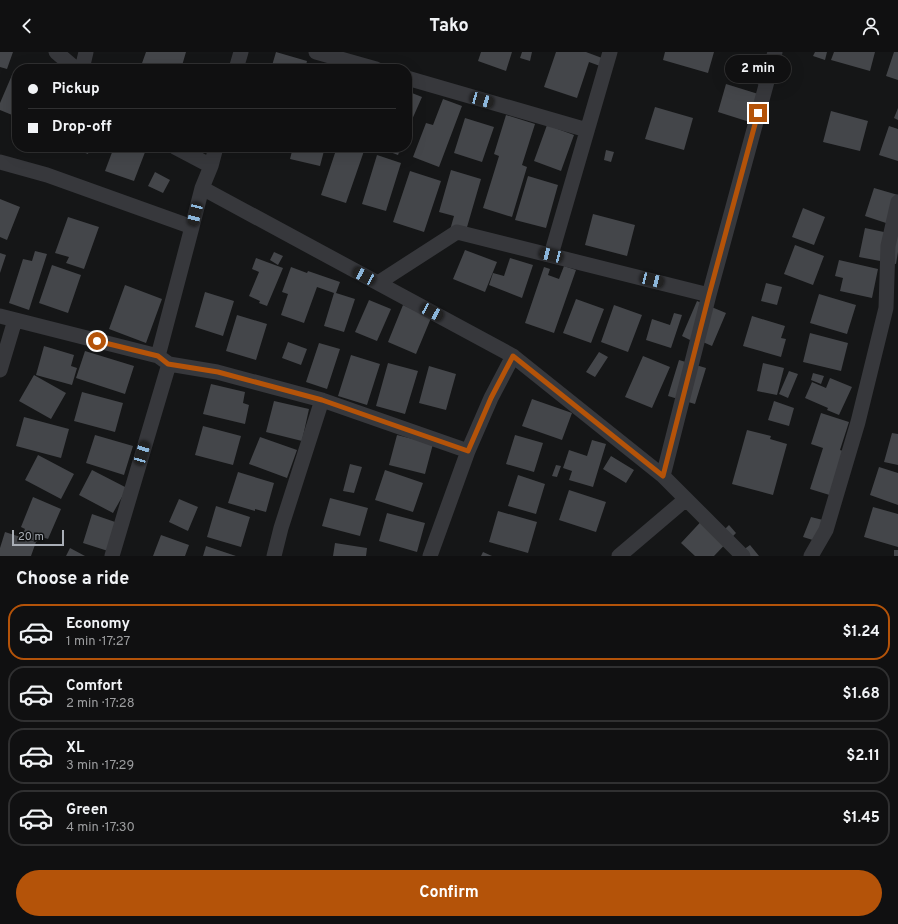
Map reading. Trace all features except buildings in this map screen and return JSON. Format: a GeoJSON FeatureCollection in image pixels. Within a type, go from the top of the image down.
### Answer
{"type":"FeatureCollection","features":[{"type":"Feature","properties":{"kind":"street"},"geometry":{"type":"LineString","coordinates":[[56,52],[70,64]]}},
{"type":"Feature","properties":{"kind":"street"},"geometry":{"type":"LineString","coordinates":[[83,64],[86,52]]}},
{"type":"Feature","properties":{"kind":"street"},"geometry":{"type":"LineString","coordinates":[[237,64],[240,52]]}},
{"type":"Feature","properties":{"kind":"street"},"geometry":{"type":"LineString","coordinates":[[316,52],[358,64]]}},
{"type":"Feature","properties":{"kind":"street"},"geometry":{"type":"LineString","coordinates":[[551,255],[610,52]]}},
{"type":"Feature","properties":{"kind":"street"},"geometry":{"type":"LineString","coordinates":[[663,476],[709,295],[775,52]]}},
{"type":"Feature","properties":{"kind":"street"},"geometry":{"type":"LineString","coordinates":[[412,79],[587,130]]}},
{"type":"Feature","properties":{"kind":"street"},"geometry":{"type":"LineString","coordinates":[[184,152],[211,166]]}},
{"type":"Feature","properties":{"kind":"street"},"geometry":{"type":"LineString","coordinates":[[112,556],[163,360],[192,227],[202,188],[215,152]]}},
{"type":"Feature","properties":{"kind":"street"},"geometry":{"type":"LineString","coordinates":[[0,162],[47,176],[192,227]]}},
{"type":"Feature","properties":{"kind":"street"},"geometry":{"type":"LineString","coordinates":[[202,188],[513,356],[663,476],[743,556]]}},
{"type":"Feature","properties":{"kind":"street"},"geometry":{"type":"LineString","coordinates":[[811,556],[826,530],[858,422],[886,308],[888,246],[898,202]]}},
{"type":"Feature","properties":{"kind":"street"},"geometry":{"type":"LineString","coordinates":[[378,283],[457,232],[709,295]]}},
{"type":"Feature","properties":{"kind":"street"},"geometry":{"type":"LineString","coordinates":[[0,316],[163,360],[218,372],[322,400],[468,451]]}},
{"type":"Feature","properties":{"kind":"street"},"geometry":{"type":"LineString","coordinates":[[0,370],[15,320]]}},
{"type":"Feature","properties":{"kind":"street"},"geometry":{"type":"LineString","coordinates":[[430,556],[468,451],[491,398],[513,356]]}},
{"type":"Feature","properties":{"kind":"street"},"geometry":{"type":"LineString","coordinates":[[274,556],[281,528],[322,400]]}},
{"type":"Feature","properties":{"kind":"street"},"geometry":{"type":"LineString","coordinates":[[619,556],[686,499]]}},
{"type":"Feature","properties":{"kind":"route"},"geometry":{"type":"LineString","coordinates":[[97,341],[158,356],[168,364],[218,372],[322,400],[468,451],[491,398],[513,356],[663,476],[709,295],[758,113]]}}]}
